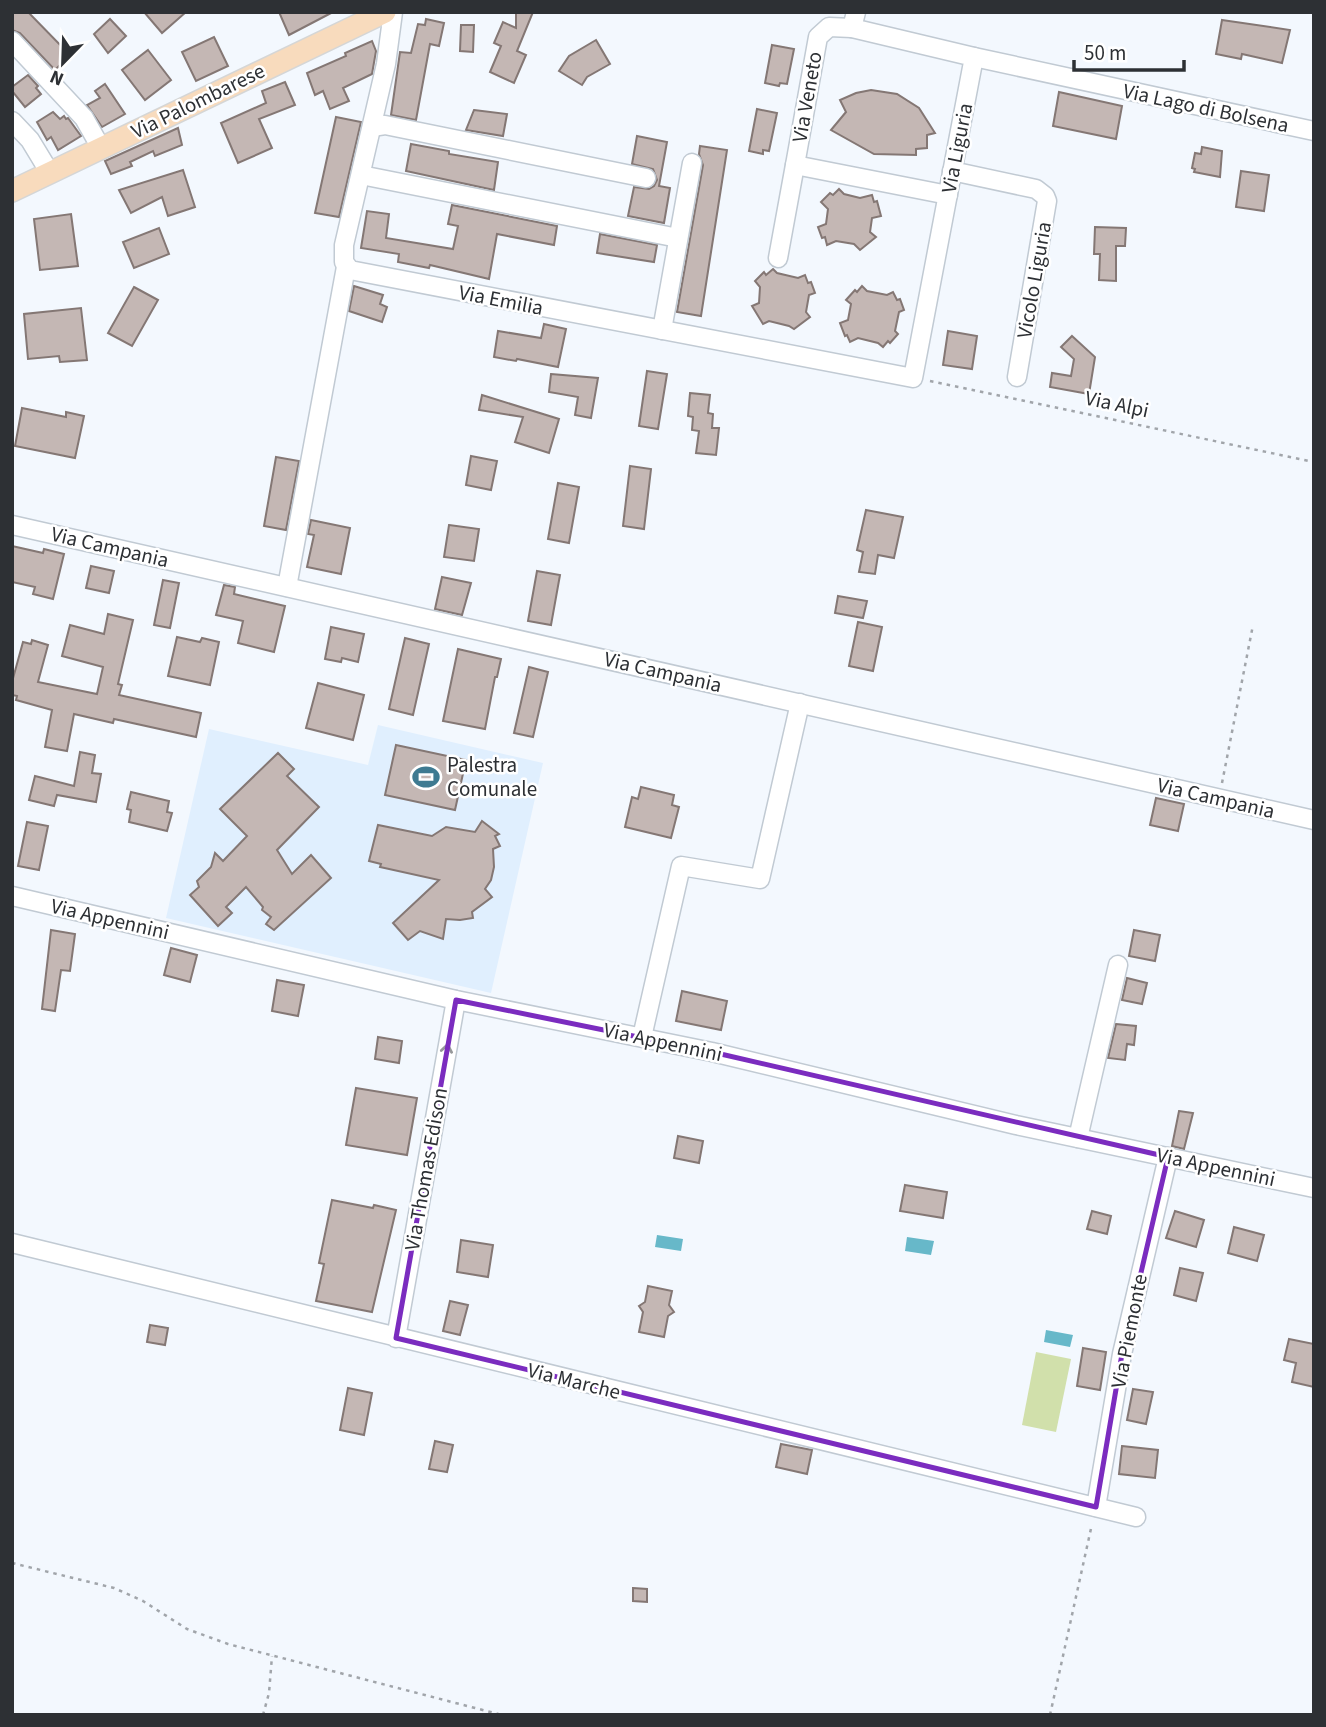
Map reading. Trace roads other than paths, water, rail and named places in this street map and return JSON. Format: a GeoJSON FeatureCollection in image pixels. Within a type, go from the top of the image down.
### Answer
{"type":"FeatureCollection","features":[{"type":"Feature","properties":{"kind":"main road","name":"Via Palombarese"},"geometry":{"type":"LineString","coordinates":[[12,191],[385,12]]}},
{"type":"Feature","properties":{"kind":"street"},"geometry":{"type":"LineString","coordinates":[[287,587],[346,267],[344,245],[386,64],[393,12]]}},
{"type":"Feature","properties":{"kind":"street"},"geometry":{"type":"LineString","coordinates":[[854,20],[974,57]]}},
{"type":"Feature","properties":{"kind":"street","name":"Via Veneto"},"geometry":{"type":"LineString","coordinates":[[854,20],[829,27],[818,37],[795,164],[948,195]]}},
{"type":"Feature","properties":{"kind":"street"},"geometry":{"type":"LineString","coordinates":[[12,41],[84,118],[101,148]]}},
{"type":"Feature","properties":{"kind":"street","name":"Via Lago di Bolsena"},"geometry":{"type":"LineString","coordinates":[[974,57],[1314,131]]}},
{"type":"Feature","properties":{"kind":"street","name":"Via Liguria"},"geometry":{"type":"LineString","coordinates":[[913,378],[974,57]]}},
{"type":"Feature","properties":{"kind":"street"},"geometry":{"type":"LineString","coordinates":[[12,121],[30,140],[50,173]]}},
{"type":"Feature","properties":{"kind":"street"},"geometry":{"type":"LineString","coordinates":[[372,127],[385,125],[646,178]]}},
{"type":"Feature","properties":{"kind":"street"},"geometry":{"type":"LineString","coordinates":[[662,330],[692,163]]}},
{"type":"Feature","properties":{"kind":"street"},"geometry":{"type":"LineString","coordinates":[[778,258],[795,164]]}},
{"type":"Feature","properties":{"kind":"street","name":"Vicolo Liguria"},"geometry":{"type":"LineString","coordinates":[[952,171],[1036,189],[1047,201],[1017,377]]}},
{"type":"Feature","properties":{"kind":"street"},"geometry":{"type":"LineString","coordinates":[[361,175],[678,238]]}},
{"type":"Feature","properties":{"kind":"street","name":"Via Emilia"},"geometry":{"type":"LineString","coordinates":[[346,267],[356,272],[913,378]]}},
{"type":"Feature","properties":{"kind":"street","name":"Via Campania"},"geometry":{"type":"LineString","coordinates":[[12,524],[1314,820]]}},
{"type":"Feature","properties":{"kind":"street"},"geometry":{"type":"LineString","coordinates":[[642,1037],[681,866],[760,879],[800,703]]}},
{"type":"Feature","properties":{"kind":"street","name":"Via Appennini"},"geometry":{"type":"LineString","coordinates":[[12,896],[456,1000],[642,1037],[1078,1138],[1314,1188]]}},
{"type":"Feature","properties":{"kind":"street"},"geometry":{"type":"LineString","coordinates":[[1078,1138],[1118,965]]}},
{"type":"Feature","properties":{"kind":"street","name":"Via Thomas Edison"},"geometry":{"type":"LineString","coordinates":[[396,1338],[456,1000]]}},
{"type":"Feature","properties":{"kind":"street","name":"Via Piemonte"},"geometry":{"type":"LineString","coordinates":[[1096,1507],[1122,1354],[1168,1157]]}},
{"type":"Feature","properties":{"kind":"street","name":"Via Marche"},"geometry":{"type":"LineString","coordinates":[[12,1243],[1136,1517]]}},
{"type":"Feature","properties":{"kind":"water"},"geometry":{"type":"Polygon","coordinates":[[[657,1235],[683,1239],[681,1251],[655,1247],[657,1235]]]}},
{"type":"Feature","properties":{"kind":"water"},"geometry":{"type":"Polygon","coordinates":[[[907,1237],[934,1241],[931,1255],[905,1251],[907,1237]]]}},
{"type":"Feature","properties":{"kind":"water"},"geometry":{"type":"Polygon","coordinates":[[[1046,1330],[1073,1335],[1070,1347],[1044,1342],[1046,1330]]]}},
{"type":"Feature","properties":{"kind":"place","name":"Palestra Comunale"},"geometry":{"type":"Point","coordinates":[426,777]}}]}
